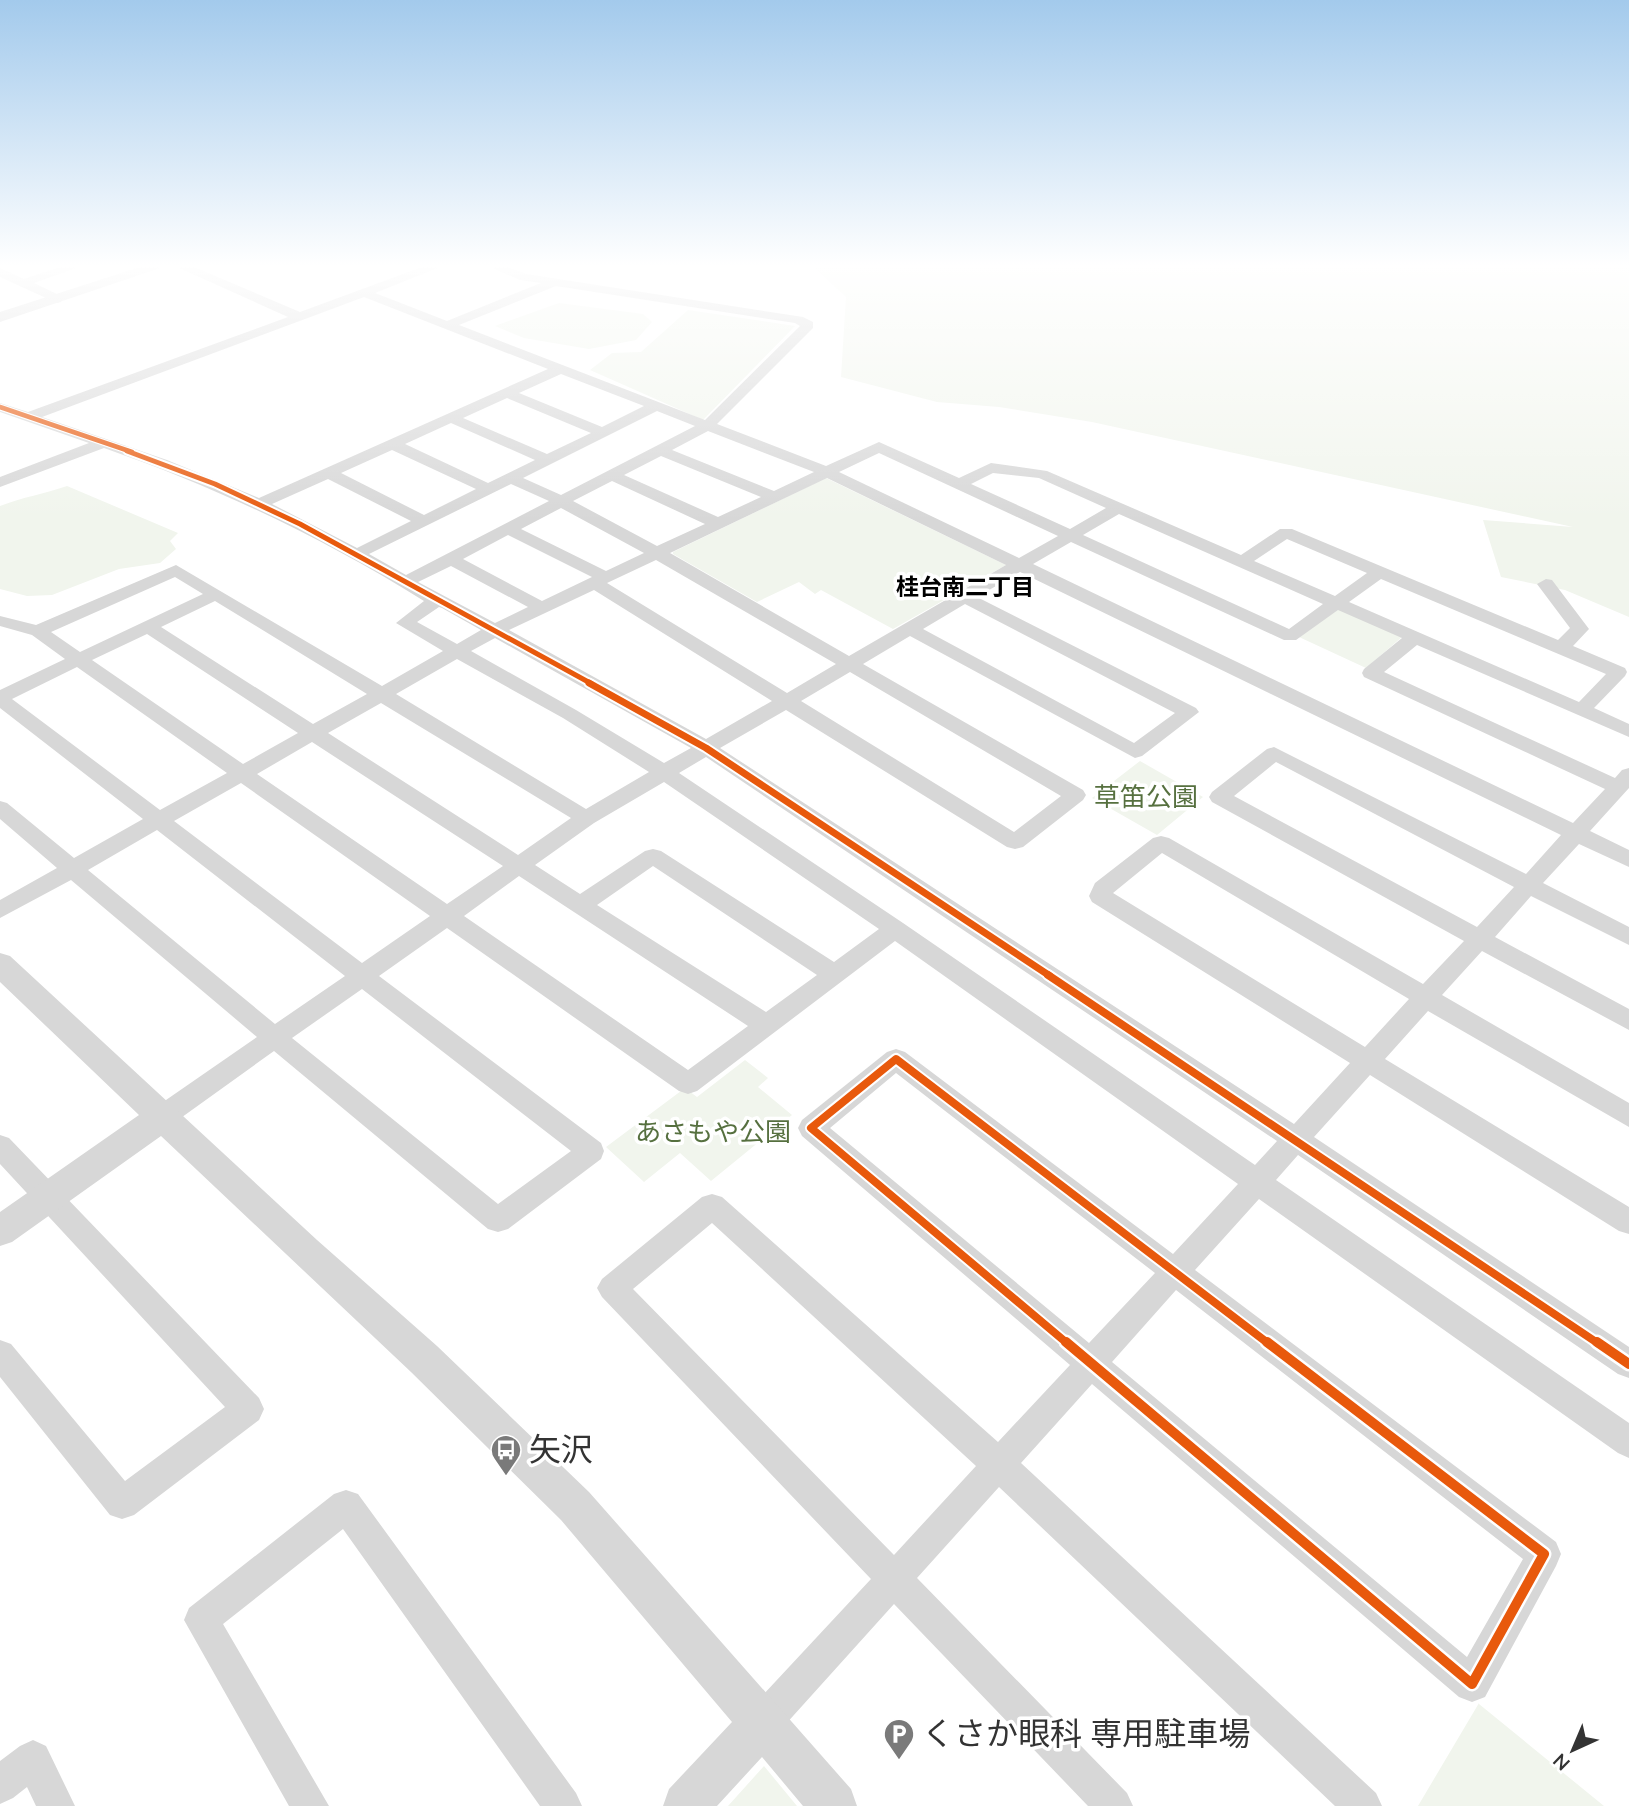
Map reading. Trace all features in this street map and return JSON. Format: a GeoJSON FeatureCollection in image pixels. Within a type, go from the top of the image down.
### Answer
{"type":"FeatureCollection","features":[{"type":"Feature","properties":{"kind":"street"},"geometry":{"type":"LineString","coordinates":[[28,417],[207,351]]}},
{"type":"Feature","properties":{"kind":"street"},"geometry":{"type":"LineString","coordinates":[[514,351],[827,472],[1629,859]]}},
{"type":"Feature","properties":{"kind":"street"},"geometry":{"type":"LineString","coordinates":[[407,582],[706,426],[782,351]]}},
{"type":"Feature","properties":{"kind":"street"},"geometry":{"type":"LineString","coordinates":[[259,504],[560,369]]}},
{"type":"Feature","properties":{"kind":"street"},"geometry":{"type":"LineString","coordinates":[[507,393],[602,432]]}},
{"type":"Feature","properties":{"kind":"street"},"geometry":{"type":"LineString","coordinates":[[357,554],[656,406]]}},
{"type":"Feature","properties":{"kind":"street"},"geometry":{"type":"LineString","coordinates":[[0,407],[202,479],[259,504],[357,554],[436,601],[448,604],[706,748],[1629,1364]]}},
{"type":"Feature","properties":{"kind":"street"},"geometry":{"type":"LineString","coordinates":[[452,418],[548,460]]}},
{"type":"Feature","properties":{"kind":"street"},"geometry":{"type":"LineString","coordinates":[[0,482],[102,443]]}},
{"type":"Feature","properties":{"kind":"street"},"geometry":{"type":"LineString","coordinates":[[392,444],[489,489]]}},
{"type":"Feature","properties":{"kind":"street"},"geometry":{"type":"LineString","coordinates":[[0,910],[495,630],[879,447],[1290,636],[1379,572]]}},
{"type":"Feature","properties":{"kind":"street"},"geometry":{"type":"LineString","coordinates":[[660,450],[774,497]]}},
{"type":"Feature","properties":{"kind":"street"},"geometry":{"type":"LineString","coordinates":[[959,484],[992,468],[1042,474],[1629,731]]}},
{"type":"Feature","properties":{"kind":"street"},"geometry":{"type":"LineString","coordinates":[[328,473],[424,521]]}},
{"type":"Feature","properties":{"kind":"street"},"geometry":{"type":"LineString","coordinates":[[612,475],[719,524]]}},
{"type":"Feature","properties":{"kind":"street"},"geometry":{"type":"LineString","coordinates":[[508,529],[601,580],[788,702],[1015,842],[1076,795],[657,553],[561,501],[510,478]]}},
{"type":"Feature","properties":{"kind":"street"},"geometry":{"type":"LineString","coordinates":[[0,1231],[586,818],[1117,508]]}},
{"type":"Feature","properties":{"kind":"street"},"geometry":{"type":"LineString","coordinates":[[1241,562],[1286,533],[1618,672],[1582,710]]}},
{"type":"Feature","properties":{"kind":"street"},"geometry":{"type":"LineString","coordinates":[[450,559],[543,608]]}},
{"type":"Feature","properties":{"kind":"street"},"geometry":{"type":"LineString","coordinates":[[38,631],[176,570],[586,818]]}},
{"type":"Feature","properties":{"kind":"street"},"geometry":{"type":"LineString","coordinates":[[1546,584],[1580,629],[1560,649]]}},
{"type":"Feature","properties":{"kind":"street"},"geometry":{"type":"LineString","coordinates":[[0,807],[275,1038],[498,1220],[591,1151],[0,698],[216,594]]}},
{"type":"Feature","properties":{"kind":"street"},"geometry":{"type":"LineString","coordinates":[[912,630],[1135,752],[1189,712],[966,598]]}},
{"type":"Feature","properties":{"kind":"street"},"geometry":{"type":"LineString","coordinates":[[436,601],[405,624],[459,651],[629,748],[895,929],[1629,1442]]}},
{"type":"Feature","properties":{"kind":"street"},"geometry":{"type":"LineString","coordinates":[[0,621],[38,631],[688,1084],[895,929]]}},
{"type":"Feature","properties":{"kind":"street"},"geometry":{"type":"LineString","coordinates":[[147,626],[766,1025]]}},
{"type":"Feature","properties":{"kind":"street"},"geometry":{"type":"LineString","coordinates":[[686,1806],[1624,781],[1371,673],[1414,638]]}},
{"type":"Feature","properties":{"kind":"street"},"geometry":{"type":"LineString","coordinates":[[1629,937],[1274,753],[1219,797],[1629,1020]]}},
{"type":"Feature","properties":{"kind":"street"},"geometry":{"type":"LineString","coordinates":[[1629,1116],[1161,843],[1103,889],[1100,896],[1629,1222]]}},
{"type":"Feature","properties":{"kind":"street"},"geometry":{"type":"LineString","coordinates":[[581,904],[653,856],[835,975]]}},
{"type":"Feature","properties":{"kind":"street"},"geometry":{"type":"LineString","coordinates":[[0,964],[424,1359],[575,1506],[834,1806]]}},
{"type":"Feature","properties":{"kind":"street"},"geometry":{"type":"LineString","coordinates":[[896,1059],[1544,1555],[1472,1684],[1091,1364],[811,1128],[896,1059]]}},
{"type":"Feature","properties":{"kind":"street"},"geometry":{"type":"LineString","coordinates":[[0,1146],[248,1409],[122,1503],[0,1354]]}},
{"type":"Feature","properties":{"kind":"street"},"geometry":{"type":"LineString","coordinates":[[1114,1806],[612,1288],[712,1206],[999,1465],[1363,1806]]}},
{"type":"Feature","properties":{"kind":"street"},"geometry":{"type":"LineString","coordinates":[[310,1806],[201,1620],[346,1506],[564,1806]]}},
{"type":"Feature","properties":{"kind":"street"},"geometry":{"type":"LineString","coordinates":[[0,1785],[33,1759],[56,1806]]}},
{"type":"Feature","properties":{"kind":"green space"},"geometry":{"type":"Polygon","coordinates":[[[770,351],[703,420],[590,370],[612,353],[770,351]]]}},
{"type":"Feature","properties":{"kind":"green space"},"geometry":{"type":"Polygon","coordinates":[[[843,351],[1629,351],[1629,617],[1565,590],[1501,577],[1483,520],[1573,527],[1092,422],[999,407],[937,402],[841,377],[843,351]]]}},
{"type":"Feature","properties":{"kind":"green space"},"geometry":{"type":"Polygon","coordinates":[[[826,478],[1006,565],[893,629],[821,590],[815,594],[799,582],[757,602],[673,554],[826,478]]]}},
{"type":"Feature","properties":{"kind":"green space"},"geometry":{"type":"Polygon","coordinates":[[[67,486],[178,533],[170,541],[176,549],[160,563],[119,569],[52,595],[27,596],[0,589],[0,506],[67,486]]]}},
{"type":"Feature","properties":{"kind":"green space"},"geometry":{"type":"Polygon","coordinates":[[[1339,609],[1402,637],[1366,668],[1299,637],[1339,609]]]}},
{"type":"Feature","properties":{"kind":"green space","name":"草笛公園"},"geometry":{"type":"Polygon","coordinates":[[[1140,761],[1203,797],[1157,835],[1092,798],[1140,761]]]}},
{"type":"Feature","properties":{"kind":"green space","name":"あさもや公園"},"geometry":{"type":"Polygon","coordinates":[[[745,1060],[768,1078],[758,1087],[792,1115],[711,1181],[680,1153],[644,1182],[606,1147],[685,1088],[697,1097],[745,1060]]]}},
{"type":"Feature","properties":{"kind":"green space"},"geometry":{"type":"Polygon","coordinates":[[[1479,1704],[1604,1806],[1418,1806],[1479,1704]]]}},
{"type":"Feature","properties":{"kind":"green space"},"geometry":{"type":"Polygon","coordinates":[[[764,1766],[797,1806],[728,1806],[764,1766]]]}},
{"type":"Feature","properties":{"kind":"cycle path"},"geometry":{"type":"LineString","coordinates":[[0,407],[162,463],[272,510],[355,553],[436,601],[448,604],[706,748],[1629,1364]]}},
{"type":"Feature","properties":{"kind":"cycle path"},"geometry":{"type":"LineString","coordinates":[[896,1059],[1544,1554],[1472,1684],[811,1128],[896,1059]]}},
{"type":"Feature","properties":{"kind":"place","name":"矢沢"},"geometry":{"type":"Point","coordinates":[506,1477]}},
{"type":"Feature","properties":{"kind":"place","name":"くさか眼科 専用駐車場"},"geometry":{"type":"Point","coordinates":[899,1761]}},
{"type":"Feature","properties":{"kind":"district","name":"桂台南二丁目"},"geometry":{"type":"Point","coordinates":[965,587]}}]}
